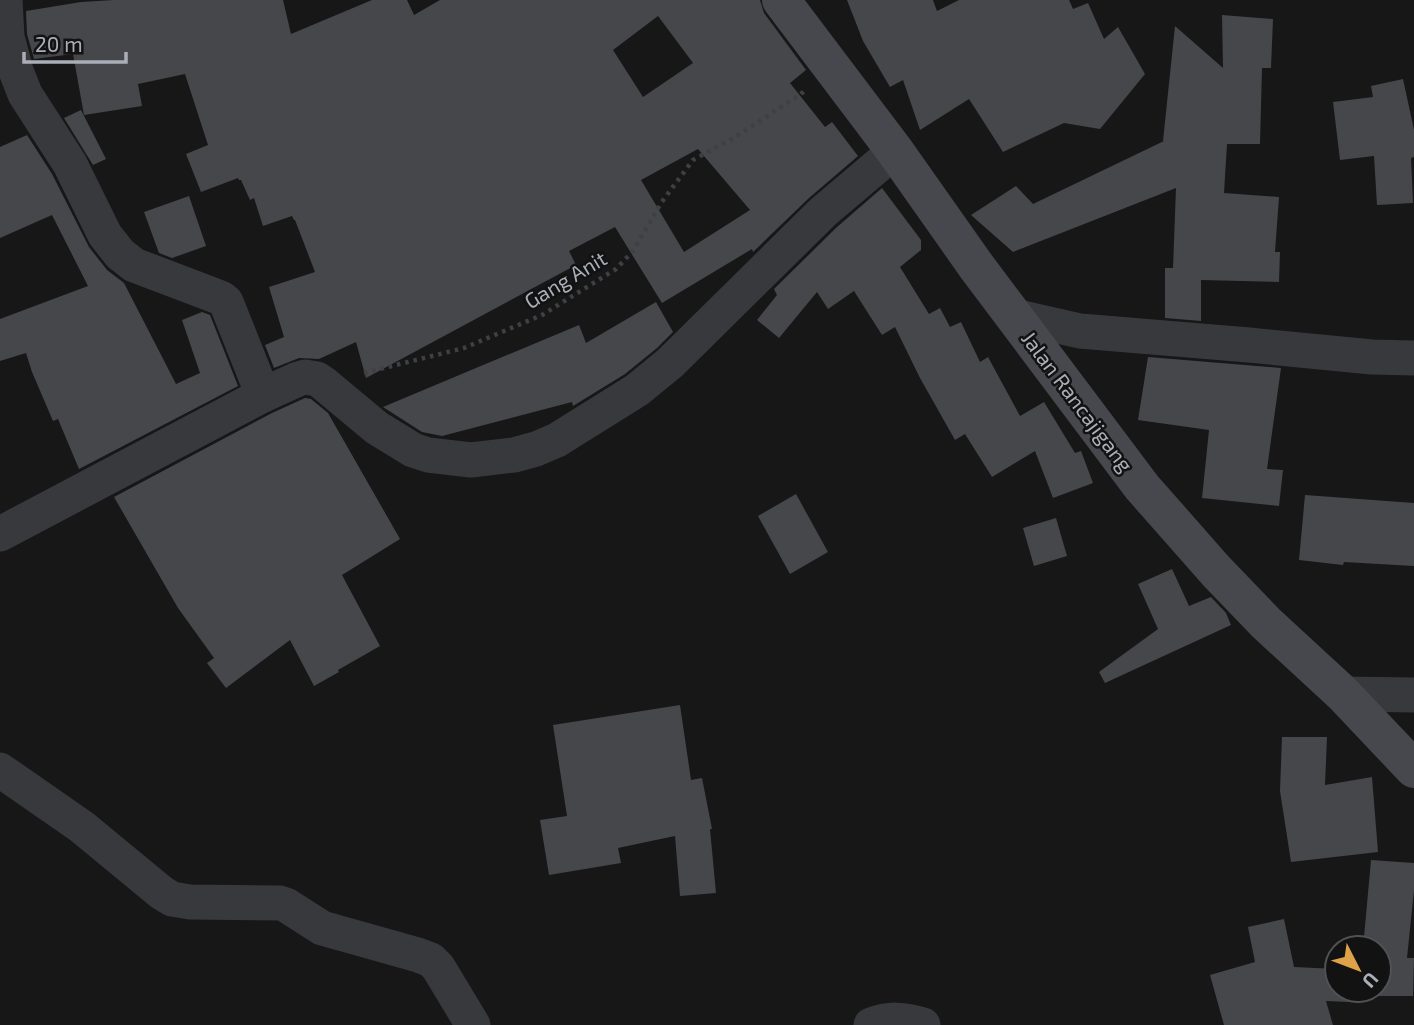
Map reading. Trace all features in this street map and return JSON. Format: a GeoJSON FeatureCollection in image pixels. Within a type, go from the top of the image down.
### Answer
{"type":"FeatureCollection","features":[{"type":"Feature","properties":{"kind":"main road","name":"Jalan Rancajigang"},"geometry":{"type":"LineString","coordinates":[[781,0],[1142,487],[1178,530],[1266,623],[1343,694],[1414,769]]}},
{"type":"Feature","properties":{"kind":"street"},"geometry":{"type":"LineString","coordinates":[[5,0],[6,37],[25,94],[70,164],[105,235],[120,254],[134,265],[226,302],[262,395]]}},
{"type":"Feature","properties":{"kind":"street"},"geometry":{"type":"LineString","coordinates":[[0,534],[262,395],[305,377],[317,379],[377,428],[413,450],[428,455],[471,460],[514,455],[537,449],[566,435],[637,390],[670,363],[822,212],[895,152]]}},
{"type":"Feature","properties":{"kind":"street"},"geometry":{"type":"LineString","coordinates":[[1014,316],[1080,331],[1372,357],[1414,358]]}},
{"type":"Feature","properties":{"kind":"street"},"geometry":{"type":"LineString","coordinates":[[1343,694],[1414,695]]}},
{"type":"Feature","properties":{"kind":"street"},"geometry":{"type":"LineString","coordinates":[[0,770],[82,827],[167,897],[190,902],[280,903],[322,928],[430,960],[438,967],[473,1025]]}},
{"type":"Feature","properties":{"kind":"street"},"geometry":{"type":"LineString","coordinates":[[871,1025],[890,1020],[907,1020],[923,1025]]}},
{"type":"Feature","properties":{"kind":"path","name":"Gang Anit"},"geometry":{"type":"LineString","coordinates":[[323,383],[464,348],[542,315],[616,269],[632,251],[693,160],[732,139],[800,94],[830,64]]}},
{"type":"Feature","properties":{"kind":"building"},"geometry":{"type":"Polygon","coordinates":[[[283,0],[291,34],[372,0],[407,0],[414,15],[440,0],[760,0],[764,13],[806,70],[790,83],[825,127],[832,122],[858,156],[753,252],[752,249],[662,303],[615,227],[569,251],[576,265],[366,378],[356,342],[319,359],[299,358],[274,368],[265,345],[284,337],[269,287],[315,272],[295,220],[292,216],[263,226],[254,198],[250,200],[238,178],[201,192],[186,154],[208,145],[185,74],[138,84],[142,106],[84,115],[73,54],[34,59],[27,34],[26,11],[81,2],[283,0]],[[658,16],[613,50],[643,97],[693,63],[658,16]],[[698,149],[641,180],[684,252],[750,210],[698,149]]]}},
{"type":"Feature","properties":{"kind":"building"},"geometry":{"type":"Polygon","coordinates":[[[847,0],[933,0],[937,11],[959,0],[1069,0],[1073,9],[1088,3],[1104,39],[1118,27],[1145,74],[1100,129],[1064,123],[1003,152],[969,99],[920,130],[903,80],[890,87],[863,41],[847,0]]]}},
{"type":"Feature","properties":{"kind":"building"},"geometry":{"type":"Polygon","coordinates":[[[1222,15],[1273,19],[1271,68],[1262,68],[1260,144],[1227,144],[1224,193],[1279,197],[1275,252],[1280,252],[1279,282],[1201,280],[1201,321],[1165,318],[1165,268],[1173,268],[1176,188],[1013,252],[971,215],[1016,186],[1033,204],[1164,141],[1175,26],[1223,68],[1222,15]]]}},
{"type":"Feature","properties":{"kind":"building"},"geometry":{"type":"Polygon","coordinates":[[[1403,79],[1414,130],[1414,157],[1411,158],[1413,203],[1377,205],[1374,156],[1340,160],[1333,102],[1373,97],[1371,86],[1403,79]]]}},
{"type":"Feature","properties":{"kind":"building"},"geometry":{"type":"Polygon","coordinates":[[[81,110],[106,159],[93,165],[64,118],[81,110]]]}},
{"type":"Feature","properties":{"kind":"building"},"geometry":{"type":"Polygon","coordinates":[[[27,135],[52,174],[89,247],[107,270],[124,283],[176,384],[200,373],[182,320],[202,312],[210,315],[238,386],[79,469],[58,419],[53,421],[26,353],[0,361],[0,319],[88,286],[52,215],[0,238],[0,147],[27,135]]]}},
{"type":"Feature","properties":{"kind":"building"},"geometry":{"type":"Polygon","coordinates":[[[882,188],[921,240],[921,250],[900,267],[929,314],[940,308],[950,327],[961,322],[980,362],[988,357],[1020,416],[1044,402],[1075,453],[1081,451],[1093,483],[1053,498],[1035,451],[992,477],[965,434],[955,440],[895,327],[882,335],[854,291],[828,309],[817,292],[779,338],[757,320],[777,295],[774,289],[837,227],[882,188]]]}},
{"type":"Feature","properties":{"kind":"building"},"geometry":{"type":"Polygon","coordinates":[[[189,196],[206,246],[172,258],[159,253],[144,212],[189,196]]]}},
{"type":"Feature","properties":{"kind":"building"},"geometry":{"type":"Polygon","coordinates":[[[656,302],[673,332],[625,374],[573,406],[572,402],[442,436],[422,432],[383,407],[579,325],[586,343],[656,302]]]}},
{"type":"Feature","properties":{"kind":"building"},"geometry":{"type":"Polygon","coordinates":[[[1148,357],[1281,368],[1267,469],[1283,470],[1279,506],[1202,498],[1209,430],[1138,420],[1148,357]]]}},
{"type":"Feature","properties":{"kind":"building"},"geometry":{"type":"Polygon","coordinates":[[[305,398],[311,399],[328,413],[400,539],[342,575],[380,646],[314,686],[290,640],[226,688],[207,663],[214,658],[178,608],[114,497],[305,398]]]}},
{"type":"Feature","properties":{"kind":"building"},"geometry":{"type":"Polygon","coordinates":[[[796,494],[828,552],[790,574],[758,516],[796,494]]]}},
{"type":"Feature","properties":{"kind":"building"},"geometry":{"type":"Polygon","coordinates":[[[1305,495],[1414,503],[1414,566],[1344,562],[1343,565],[1299,560],[1305,495]]]}},
{"type":"Feature","properties":{"kind":"building"},"geometry":{"type":"Polygon","coordinates":[[[1056,518],[1067,556],[1034,566],[1023,528],[1056,518]]]}},
{"type":"Feature","properties":{"kind":"building"},"geometry":{"type":"Polygon","coordinates":[[[1172,569],[1189,606],[1211,597],[1226,613],[1231,625],[1105,683],[1099,672],[1158,629],[1138,584],[1172,569]]]}},
{"type":"Feature","properties":{"kind":"building"},"geometry":{"type":"Polygon","coordinates":[[[680,705],[691,780],[702,778],[712,829],[716,893],[680,896],[675,836],[618,848],[621,863],[549,875],[540,820],[567,816],[553,725],[680,705]]]}},
{"type":"Feature","properties":{"kind":"building"},"geometry":{"type":"Polygon","coordinates":[[[1282,737],[1327,737],[1325,785],[1372,777],[1378,852],[1291,862],[1280,791],[1282,737]]]}},
{"type":"Feature","properties":{"kind":"building"},"geometry":{"type":"Polygon","coordinates":[[[1371,860],[1414,863],[1407,958],[1414,958],[1413,996],[1393,996],[1393,934],[1364,934],[1371,860]]]}},
{"type":"Feature","properties":{"kind":"building"},"geometry":{"type":"Polygon","coordinates":[[[1284,919],[1294,967],[1323,968],[1323,1004],[1327,1004],[1333,1025],[1224,1025],[1210,975],[1255,962],[1248,927],[1284,919]]]}}]}
